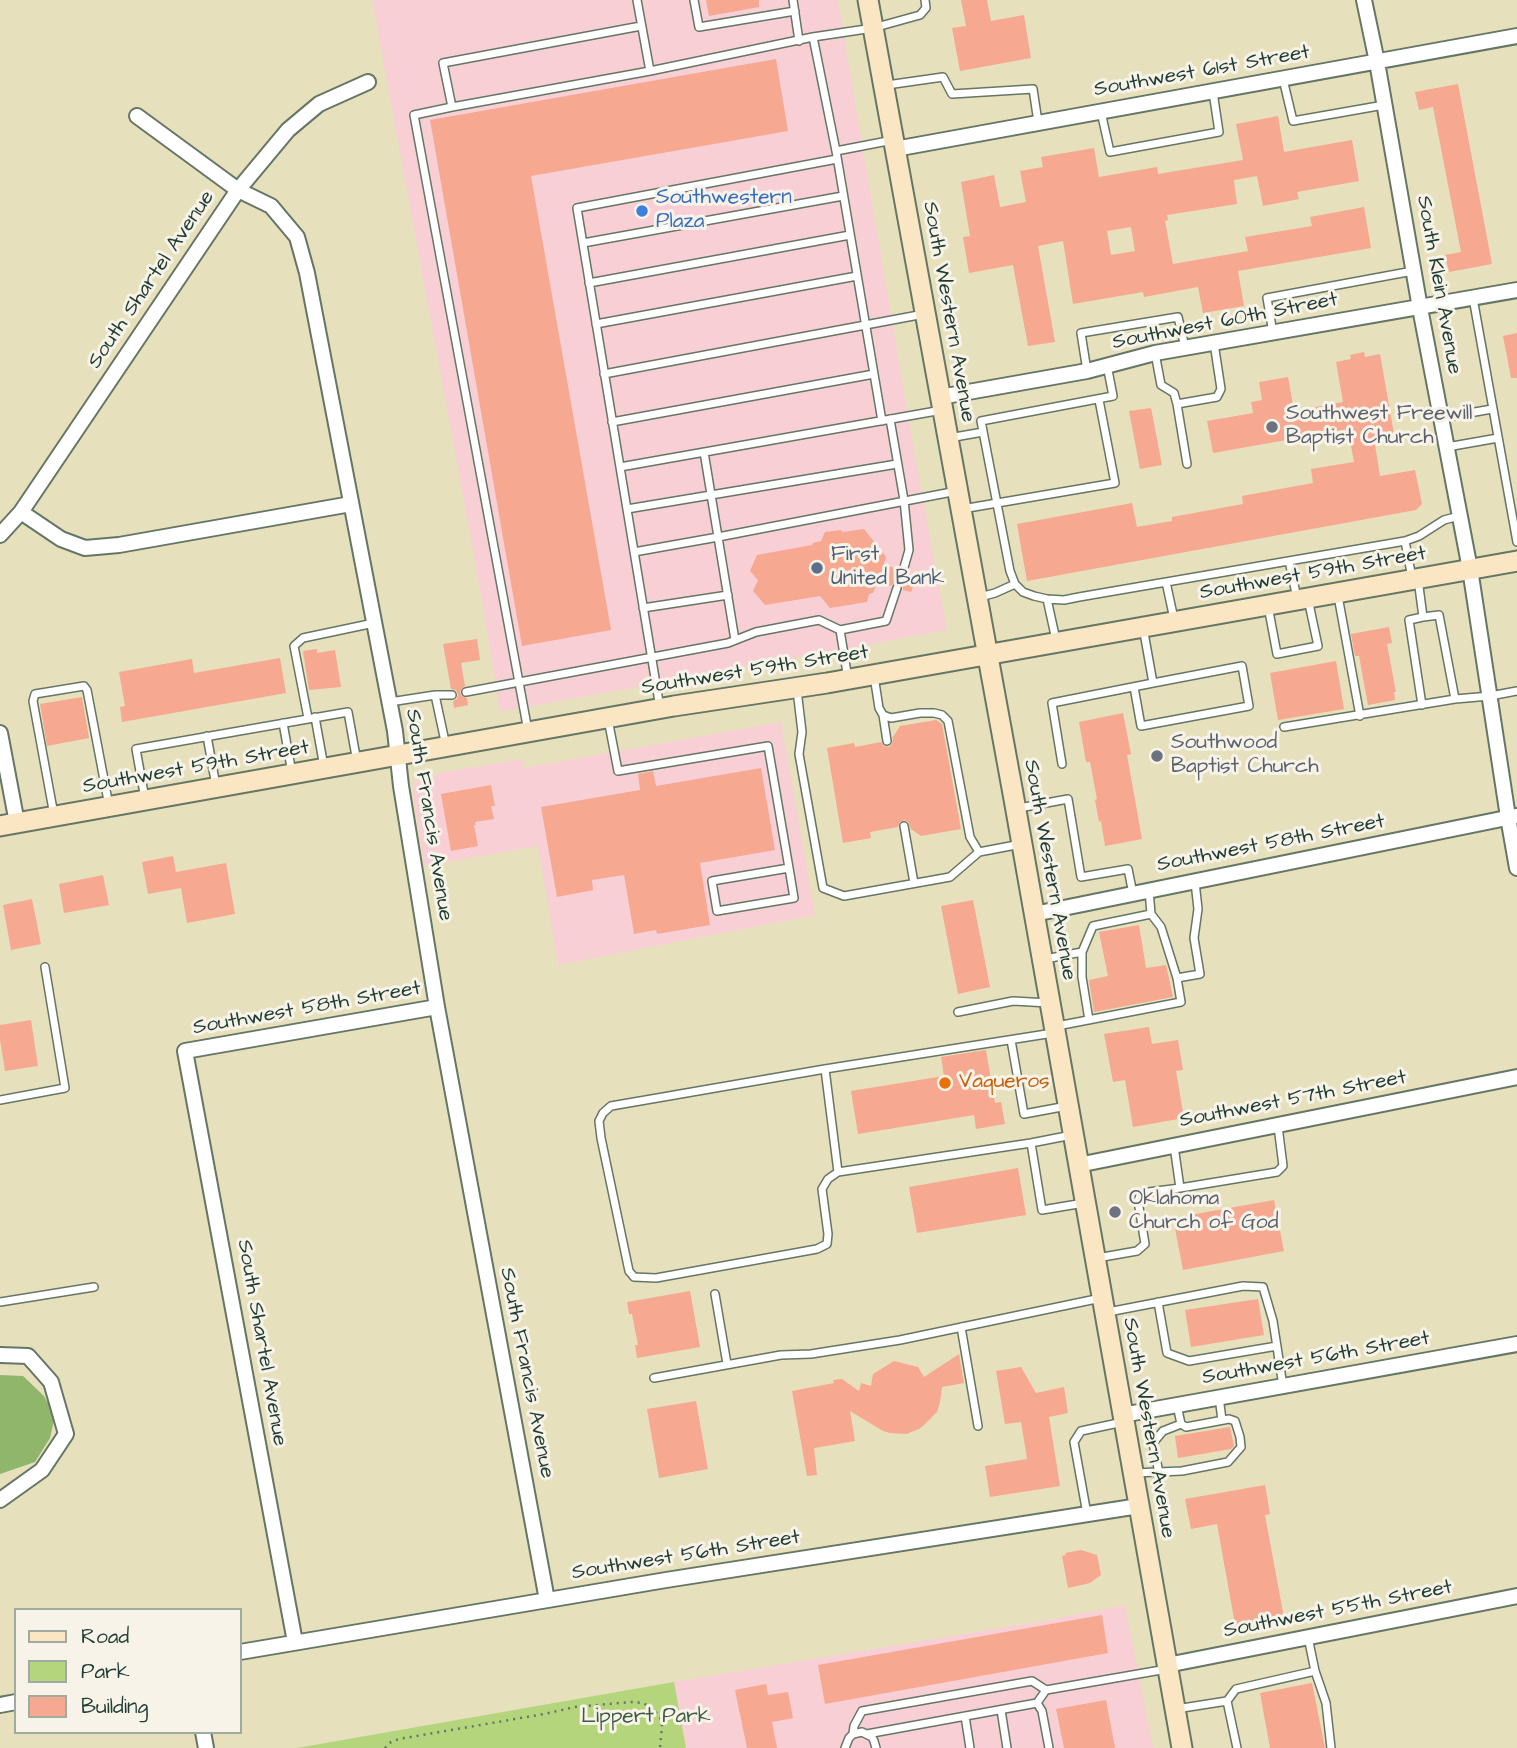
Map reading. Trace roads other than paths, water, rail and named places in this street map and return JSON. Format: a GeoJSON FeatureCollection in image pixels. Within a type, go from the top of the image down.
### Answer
{"type":"FeatureCollection","features":[{"type":"Feature","properties":{"kind":"main road","name":"South Western Avenue"},"geometry":{"type":"LineString","coordinates":[[868,0],[1182,1748]]}},
{"type":"Feature","properties":{"kind":"main road","name":"Southwest 59th Street"},"geometry":{"type":"LineString","coordinates":[[8,824],[660,709],[848,680],[1517,561]]}},
{"type":"Feature","properties":{"kind":"street","name":"South Klein Avenue"},"geometry":{"type":"LineString","coordinates":[[1364,0],[1470,569],[1512,816],[1517,869]]}},
{"type":"Feature","properties":{"kind":"street","name":"Southwest 61st Street"},"geometry":{"type":"LineString","coordinates":[[894,145],[1101,112],[1517,36]]}},
{"type":"Feature","properties":{"kind":"street","name":"South Shartel Avenue"},"geometry":{"type":"LineString","coordinates":[[0,535],[20,512],[238,190],[288,130],[319,104],[368,82]]}},
{"type":"Feature","properties":{"kind":"street","name":"South Francis Avenue"},"geometry":{"type":"LineString","coordinates":[[137,116],[238,190],[271,206],[297,237],[307,273],[389,703],[437,1007],[547,1600]]}},
{"type":"Feature","properties":{"kind":"street","name":"Southwest 60th Street"},"geometry":{"type":"LineString","coordinates":[[941,403],[1156,353],[1517,290]]}},
{"type":"Feature","properties":{"kind":"street"},"geometry":{"type":"LineString","coordinates":[[20,512],[61,539],[85,548],[119,545],[351,504]]}},
{"type":"Feature","properties":{"kind":"street"},"geometry":{"type":"LineString","coordinates":[[0,733],[8,824]]}},
{"type":"Feature","properties":{"kind":"street","name":"Southwest 58th Street"},"geometry":{"type":"LineString","coordinates":[[1034,914],[1512,816]]}},
{"type":"Feature","properties":{"kind":"street","name":"Southwest 58th Street"},"geometry":{"type":"LineString","coordinates":[[186,1051],[437,1007]]}},
{"type":"Feature","properties":{"kind":"street","name":"South Shartel Avenue"},"geometry":{"type":"LineString","coordinates":[[186,1051],[295,1643]]}},
{"type":"Feature","properties":{"kind":"street","name":"Southwest 57th Street"},"geometry":{"type":"LineString","coordinates":[[1078,1164],[1517,1077]]}},
{"type":"Feature","properties":{"kind":"street","name":"Southwest 56th Street"},"geometry":{"type":"LineString","coordinates":[[1123,1418],[1177,1405],[1517,1344]]}},
{"type":"Feature","properties":{"kind":"street"},"geometry":{"type":"LineString","coordinates":[[0,1355],[27,1356],[51,1382],[66,1434],[42,1470],[0,1500]]}},
{"type":"Feature","properties":{"kind":"street","name":"Southwest 56th Street"},"geometry":{"type":"LineString","coordinates":[[242,1652],[547,1600],[1139,1506]]}},
{"type":"Feature","properties":{"kind":"street","name":"Southwest 55th Street"},"geometry":{"type":"LineString","coordinates":[[1168,1667],[1517,1596]]}},
{"type":"Feature","properties":{"kind":"lane"},"geometry":{"type":"LineString","coordinates":[[637,0],[650,71]]}},
{"type":"Feature","properties":{"kind":"lane"},"geometry":{"type":"LineString","coordinates":[[694,0],[699,27],[795,11]]}},
{"type":"Feature","properties":{"kind":"lane"},"geometry":{"type":"LineString","coordinates":[[793,0],[799,41]]}},
{"type":"Feature","properties":{"kind":"lane"},"geometry":{"type":"LineString","coordinates":[[528,732],[414,115],[873,27],[920,15],[926,8],[925,0]]}},
{"type":"Feature","properties":{"kind":"lane"},"geometry":{"type":"LineString","coordinates":[[452,107],[443,64],[641,26]]}},
{"type":"Feature","properties":{"kind":"lane"},"geometry":{"type":"LineString","coordinates":[[813,37],[874,374],[904,500],[909,550],[903,571]]}},
{"type":"Feature","properties":{"kind":"lane"},"geometry":{"type":"LineString","coordinates":[[883,85],[943,77],[952,94],[1033,89],[1038,123]]}},
{"type":"Feature","properties":{"kind":"lane"},"geometry":{"type":"LineString","coordinates":[[1283,79],[1293,121],[1384,105]]}},
{"type":"Feature","properties":{"kind":"lane"},"geometry":{"type":"LineString","coordinates":[[1101,112],[1110,152],[1219,132],[1213,92]]}},
{"type":"Feature","properties":{"kind":"lane"},"geometry":{"type":"LineString","coordinates":[[660,709],[577,208],[894,145]]}},
{"type":"Feature","properties":{"kind":"lane"},"geometry":{"type":"LineString","coordinates":[[583,243],[843,195]]}},
{"type":"Feature","properties":{"kind":"lane"},"geometry":{"type":"LineString","coordinates":[[589,283],[850,235]]}},
{"type":"Feature","properties":{"kind":"lane"},"geometry":{"type":"LineString","coordinates":[[1273,333],[1267,298],[1413,271]]}},
{"type":"Feature","properties":{"kind":"lane"},"geometry":{"type":"LineString","coordinates":[[596,324],[857,276]]}},
{"type":"Feature","properties":{"kind":"lane"},"geometry":{"type":"LineString","coordinates":[[1473,298],[1517,541]]}},
{"type":"Feature","properties":{"kind":"lane"},"geometry":{"type":"LineString","coordinates":[[604,374],[925,314]]}},
{"type":"Feature","properties":{"kind":"lane"},"geometry":{"type":"LineString","coordinates":[[1087,370],[1081,333],[1178,317],[1185,348]]}},
{"type":"Feature","properties":{"kind":"lane"},"geometry":{"type":"LineString","coordinates":[[1177,404],[1217,397],[1221,389],[1214,343]]}},
{"type":"Feature","properties":{"kind":"lane"},"geometry":{"type":"LineString","coordinates":[[1156,353],[1161,385],[1174,393],[1187,464]]}},
{"type":"Feature","properties":{"kind":"lane"},"geometry":{"type":"LineString","coordinates":[[1107,365],[1113,396],[981,421],[1010,571],[1015,584],[1023,592],[1048,599],[1072,598],[1405,541],[1419,536],[1444,520],[1460,516]]}},
{"type":"Feature","properties":{"kind":"lane"},"geometry":{"type":"LineString","coordinates":[[612,422],[874,374]]}},
{"type":"Feature","properties":{"kind":"lane"},"geometry":{"type":"LineString","coordinates":[[634,552],[904,500],[996,502],[1115,483],[1099,400]]}},
{"type":"Feature","properties":{"kind":"lane"},"geometry":{"type":"LineString","coordinates":[[620,467],[886,420],[941,403]]}},
{"type":"Feature","properties":{"kind":"lane"},"geometry":{"type":"LineString","coordinates":[[1441,418],[1492,409]]}},
{"type":"Feature","properties":{"kind":"lane"},"geometry":{"type":"LineString","coordinates":[[948,438],[983,432]]}},
{"type":"Feature","properties":{"kind":"lane"},"geometry":{"type":"LineString","coordinates":[[1447,447],[1498,438]]}},
{"type":"Feature","properties":{"kind":"lane"},"geometry":{"type":"LineString","coordinates":[[704,452],[735,640]]}},
{"type":"Feature","properties":{"kind":"lane"},"geometry":{"type":"LineString","coordinates":[[627,509],[897,464]]}},
{"type":"Feature","properties":{"kind":"lane"},"geometry":{"type":"LineString","coordinates":[[1405,541],[1423,617]]}},
{"type":"Feature","properties":{"kind":"lane"},"geometry":{"type":"LineString","coordinates":[[1268,606],[1277,654],[1318,646],[1289,561]]}},
{"type":"Feature","properties":{"kind":"lane"},"geometry":{"type":"LineString","coordinates":[[1166,582],[1175,621]]}},
{"type":"Feature","properties":{"kind":"lane"},"geometry":{"type":"LineString","coordinates":[[976,597],[995,593],[1015,584]]}},
{"type":"Feature","properties":{"kind":"lane"},"geometry":{"type":"LineString","coordinates":[[466,692],[728,643],[756,632],[819,620],[839,631],[886,621],[897,587]]}},
{"type":"Feature","properties":{"kind":"lane"},"geometry":{"type":"LineString","coordinates":[[1337,593],[1360,716]]}},
{"type":"Feature","properties":{"kind":"lane"},"geometry":{"type":"LineString","coordinates":[[643,608],[728,595]]}},
{"type":"Feature","properties":{"kind":"lane"},"geometry":{"type":"LineString","coordinates":[[1048,599],[1056,642]]}},
{"type":"Feature","properties":{"kind":"lane"},"geometry":{"type":"LineString","coordinates":[[1422,705],[1409,620],[1423,617],[1439,615],[1455,699]]}},
{"type":"Feature","properties":{"kind":"lane"},"geometry":{"type":"LineString","coordinates":[[324,768],[294,646],[303,638],[374,624]]}},
{"type":"Feature","properties":{"kind":"lane"},"geometry":{"type":"LineString","coordinates":[[1143,627],[1153,683]]}},
{"type":"Feature","properties":{"kind":"lane"},"geometry":{"type":"LineString","coordinates":[[839,631],[848,680]]}},
{"type":"Feature","properties":{"kind":"lane"},"geometry":{"type":"LineString","coordinates":[[1062,764],[1052,703],[1153,683],[1242,666],[1249,706],[1141,726],[1134,687]]}},
{"type":"Feature","properties":{"kind":"lane"},"geometry":{"type":"LineString","coordinates":[[874,675],[887,741]]}},
{"type":"Feature","properties":{"kind":"lane"},"geometry":{"type":"LineString","coordinates":[[54,816],[33,701],[35,694],[84,686],[87,690],[109,806]]}},
{"type":"Feature","properties":{"kind":"lane"},"geometry":{"type":"LineString","coordinates":[[797,688],[802,732],[799,754],[823,888],[844,896],[950,877],[979,852],[1021,844]]}},
{"type":"Feature","properties":{"kind":"lane"},"geometry":{"type":"LineString","coordinates":[[1284,727],[1517,691]]}},
{"type":"Feature","properties":{"kind":"lane"},"geometry":{"type":"LineString","coordinates":[[435,695],[446,746]]}},
{"type":"Feature","properties":{"kind":"lane"},"geometry":{"type":"LineString","coordinates":[[389,703],[435,695],[452,695]]}},
{"type":"Feature","properties":{"kind":"lane"},"geometry":{"type":"LineString","coordinates":[[145,800],[136,748],[348,712],[357,762]]}},
{"type":"Feature","properties":{"kind":"lane"},"geometry":{"type":"LineString","coordinates":[[883,715],[891,718],[934,713],[948,720],[961,809],[979,852]]}},
{"type":"Feature","properties":{"kind":"lane"},"geometry":{"type":"LineString","coordinates":[[608,718],[618,771],[768,746],[789,868],[794,898],[717,911],[712,881],[789,868]]}},
{"type":"Feature","properties":{"kind":"lane"},"geometry":{"type":"LineString","coordinates":[[284,723],[292,774]]}},
{"type":"Feature","properties":{"kind":"lane"},"geometry":{"type":"LineString","coordinates":[[207,736],[217,787]]}},
{"type":"Feature","properties":{"kind":"lane"},"geometry":{"type":"LineString","coordinates":[[1015,808],[1068,799],[1082,877],[1128,869],[1133,894]]}},
{"type":"Feature","properties":{"kind":"lane"},"geometry":{"type":"LineString","coordinates":[[904,826],[915,883]]}},
{"type":"Feature","properties":{"kind":"lane"},"geometry":{"type":"LineString","coordinates":[[1177,978],[1200,974],[1194,938],[1198,909],[1195,881]]}},
{"type":"Feature","properties":{"kind":"lane"},"geometry":{"type":"LineString","coordinates":[[1073,1135],[838,1172],[828,1179],[822,1189],[828,1234],[827,1244],[817,1250],[656,1278],[634,1276],[629,1270],[599,1121],[611,1106],[1011,1040],[1089,1020],[1181,1002],[1177,978],[1161,927],[1151,914],[1149,890]]}},
{"type":"Feature","properties":{"kind":"lane"},"geometry":{"type":"LineString","coordinates":[[1089,1020],[1082,977],[1082,952],[1093,926],[1151,914]]}},
{"type":"Feature","properties":{"kind":"lane"},"geometry":{"type":"LineString","coordinates":[[1042,959],[1082,952]]}},
{"type":"Feature","properties":{"kind":"lane"},"geometry":{"type":"LineString","coordinates":[[0,1100],[65,1088],[45,967]]}},
{"type":"Feature","properties":{"kind":"lane"},"geometry":{"type":"LineString","coordinates":[[958,1012],[1013,1001],[1049,1003]]}},
{"type":"Feature","properties":{"kind":"lane"},"geometry":{"type":"LineString","coordinates":[[1011,1040],[1024,1114],[1068,1106]]}},
{"type":"Feature","properties":{"kind":"lane"},"geometry":{"type":"LineString","coordinates":[[825,1069],[838,1172]]}},
{"type":"Feature","properties":{"kind":"lane"},"geometry":{"type":"LineString","coordinates":[[1095,1259],[1137,1251],[1145,1244],[1138,1201],[1141,1193],[1276,1172],[1283,1166],[1278,1125]]}},
{"type":"Feature","properties":{"kind":"lane"},"geometry":{"type":"LineString","coordinates":[[1031,1143],[1042,1210],[1085,1203]]}},
{"type":"Feature","properties":{"kind":"lane"},"geometry":{"type":"LineString","coordinates":[[1174,1146],[1180,1188]]}},
{"type":"Feature","properties":{"kind":"lane"},"geometry":{"type":"LineString","coordinates":[[654,1378],[781,1355],[811,1354],[961,1327],[1103,1305],[1158,1302],[1243,1286],[1263,1287],[1273,1321],[1283,1386]]}},
{"type":"Feature","properties":{"kind":"lane"},"geometry":{"type":"LineString","coordinates":[[0,1302],[94,1287]]}},
{"type":"Feature","properties":{"kind":"lane"},"geometry":{"type":"LineString","coordinates":[[715,1294],[727,1364]]}},
{"type":"Feature","properties":{"kind":"lane"},"geometry":{"type":"LineString","coordinates":[[1158,1302],[1167,1353],[1189,1361],[1277,1346]]}},
{"type":"Feature","properties":{"kind":"lane"},"geometry":{"type":"LineString","coordinates":[[961,1327],[978,1426]]}},
{"type":"Feature","properties":{"kind":"lane"},"geometry":{"type":"LineString","coordinates":[[1219,1398],[1222,1420]]}},
{"type":"Feature","properties":{"kind":"lane"},"geometry":{"type":"LineString","coordinates":[[1133,1473],[1182,1471],[1228,1462],[1241,1447],[1235,1421],[1228,1419],[1186,1427],[1181,1423],[1177,1405]]}},
{"type":"Feature","properties":{"kind":"lane"},"geometry":{"type":"LineString","coordinates":[[1087,1514],[1074,1442],[1081,1431],[1123,1418]]}},
{"type":"Feature","properties":{"kind":"lane"},"geometry":{"type":"LineString","coordinates":[[1159,1473],[1153,1443],[1163,1431],[1181,1423]]}},
{"type":"Feature","properties":{"kind":"lane"},"geometry":{"type":"LineString","coordinates":[[1308,1637],[1315,1671],[1326,1703],[1331,1748]]}},
{"type":"Feature","properties":{"kind":"lane"},"geometry":{"type":"LineString","coordinates":[[845,1748],[862,1711],[1032,1681],[1046,1690],[1168,1667]]}},
{"type":"Feature","properties":{"kind":"lane"},"geometry":{"type":"LineString","coordinates":[[1175,1709],[1227,1701],[1236,1689],[1315,1671]]}},
{"type":"Feature","properties":{"kind":"lane"},"geometry":{"type":"LineString","coordinates":[[867,1734],[1037,1703],[1046,1690]]}},
{"type":"Feature","properties":{"kind":"lane"},"geometry":{"type":"LineString","coordinates":[[1227,1701],[1237,1748]]}},
{"type":"Feature","properties":{"kind":"lane"},"geometry":{"type":"LineString","coordinates":[[1037,1703],[1042,1711],[1049,1748]]}},
{"type":"Feature","properties":{"kind":"lane"},"geometry":{"type":"LineString","coordinates":[[1000,1710],[1007,1748]]}},
{"type":"Feature","properties":{"kind":"lane"},"geometry":{"type":"LineString","coordinates":[[965,1716],[970,1748]]}},
{"type":"Feature","properties":{"kind":"lane"},"geometry":{"type":"LineString","coordinates":[[853,1734],[867,1734],[872,1737],[877,1747]]}},
{"type":"Feature","properties":{"kind":"place","name":"Southwestern Plaza"},"geometry":{"type":"Point","coordinates":[642,211]}},
{"type":"Feature","properties":{"kind":"place","name":"Southwest Freewill Baptist Church"},"geometry":{"type":"Point","coordinates":[1272,427]}},
{"type":"Feature","properties":{"kind":"place","name":"First United Bank"},"geometry":{"type":"Point","coordinates":[817,568]}},
{"type":"Feature","properties":{"kind":"place","name":"Southwood Baptist Church"},"geometry":{"type":"Point","coordinates":[1157,756]}},
{"type":"Feature","properties":{"kind":"place","name":"Vaqueros"},"geometry":{"type":"Point","coordinates":[945,1083]}},
{"type":"Feature","properties":{"kind":"place","name":"Oklahoma Church of God"},"geometry":{"type":"Point","coordinates":[1115,1212]}},
{"type":"Feature","properties":{"kind":"park label","name":"Lippert Park"},"geometry":{"type":"Point","coordinates":[646,1718]}}]}
